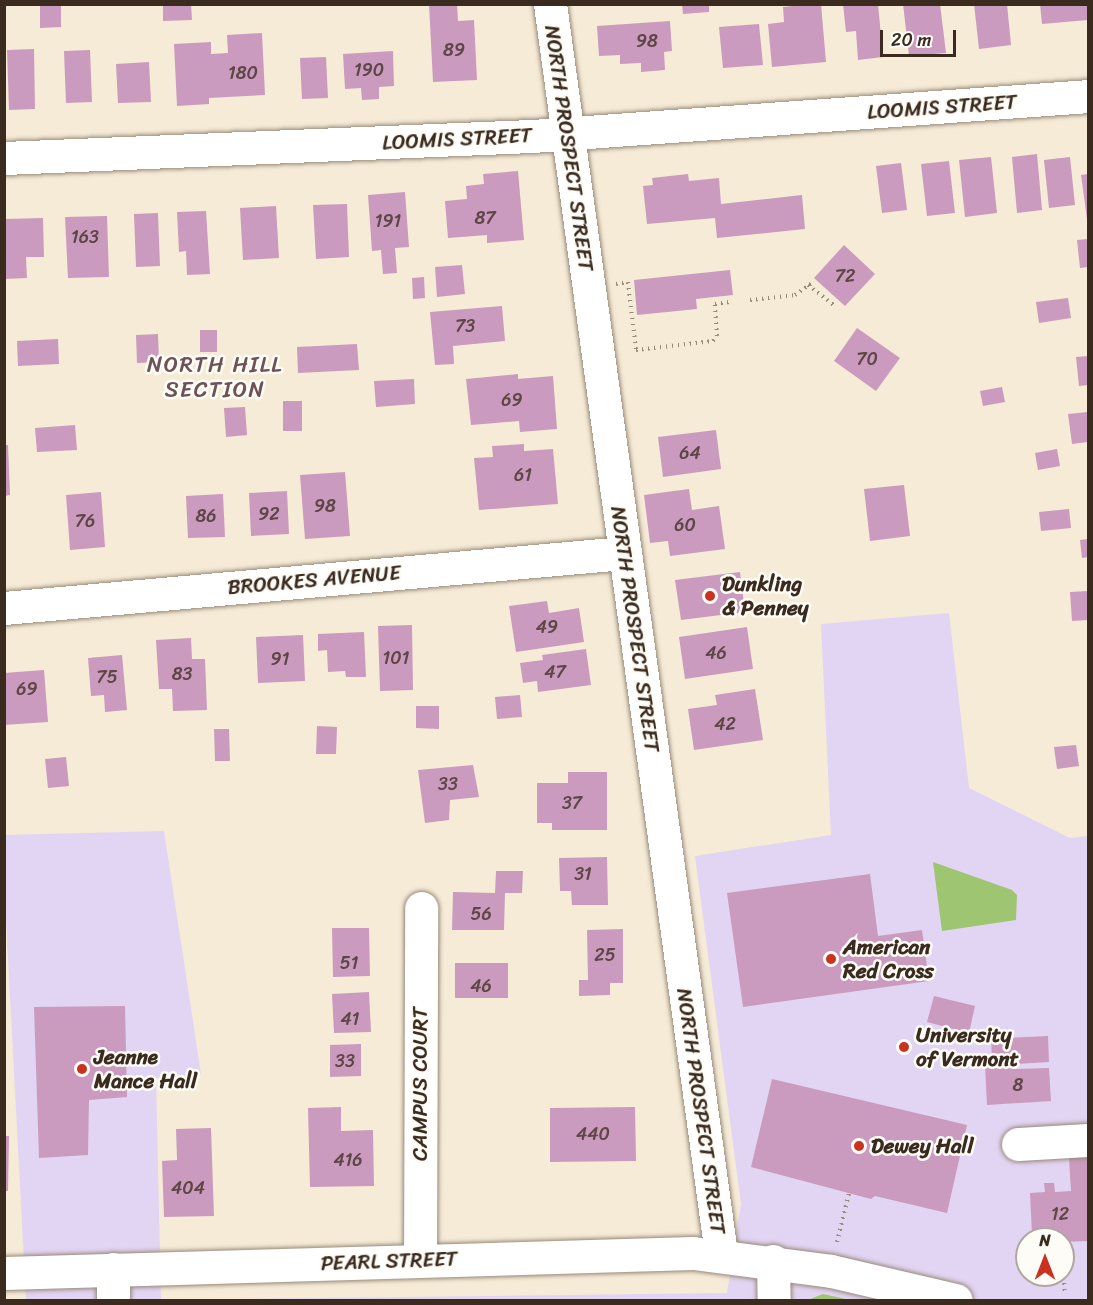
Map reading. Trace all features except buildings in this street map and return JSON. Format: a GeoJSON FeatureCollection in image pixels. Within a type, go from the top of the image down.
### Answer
{"type":"FeatureCollection","features":[{"type":"Feature","properties":{"kind":"street","name":"NORTH PROSPECT STREET"},"geometry":{"type":"LineString","coordinates":[[550,4],[721,1254]]}},
{"type":"Feature","properties":{"kind":"street","name":"LOOMIS STREET"},"geometry":{"type":"LineString","coordinates":[[4,158],[567,133],[1089,96]]}},
{"type":"Feature","properties":{"kind":"street","name":"BROOKES AVENUE"},"geometry":{"type":"LineString","coordinates":[[4,608],[624,553]]}},
{"type":"Feature","properties":{"kind":"street","name":"CAMPUS COURT"},"geometry":{"type":"LineString","coordinates":[[420,1260],[421,908]]}},
{"type":"Feature","properties":{"kind":"street"},"geometry":{"type":"LineString","coordinates":[[1018,1144],[1089,1140]]}},
{"type":"Feature","properties":{"kind":"street","name":"PEARL STREET"},"geometry":{"type":"LineString","coordinates":[[4,1273],[113,1285],[420,1260],[721,1254],[773,1261],[956,1300]]}},
{"type":"Feature","properties":{"kind":"street"},"geometry":{"type":"LineString","coordinates":[[773,1261],[774,1300]]}},
{"type":"Feature","properties":{"kind":"path"},"geometry":{"type":"LineString","coordinates":[[628,282],[636,350],[713,341],[717,336],[715,304],[730,302]]}},
{"type":"Feature","properties":{"kind":"path"},"geometry":{"type":"LineString","coordinates":[[750,300],[795,295],[810,284],[835,306]]}},
{"type":"Feature","properties":{"kind":"path"},"geometry":{"type":"LineString","coordinates":[[836,1248],[849,1193]]}},
{"type":"Feature","properties":{"kind":"path"},"geometry":{"type":"LineString","coordinates":[[1065,1287],[1065,1293]]}},
{"type":"Feature","properties":{"kind":"shaded area"},"geometry":{"type":"Polygon","coordinates":[[[949,613],[969,788],[1070,838],[1088,836],[1088,1300],[161,1300],[727,1293],[741,1204],[695,856],[831,835],[821,624],[949,613]]]}},
{"type":"Feature","properties":{"kind":"shaded area"},"geometry":{"type":"Polygon","coordinates":[[[164,831],[201,1074],[156,1078],[161,1300],[26,1300],[5,901],[4,835],[164,831]]]}},
{"type":"Feature","properties":{"kind":"green space"},"geometry":{"type":"Polygon","coordinates":[[[933,862],[1012,890],[1017,895],[1016,920],[942,931],[933,862]]]}},
{"type":"Feature","properties":{"kind":"green space"},"geometry":{"type":"Polygon","coordinates":[[[823,1294],[850,1300],[808,1300],[823,1294]]]}},
{"type":"Feature","properties":{"kind":"place","name":"Dunkling & Penney"},"geometry":{"type":"Point","coordinates":[710,596]}},
{"type":"Feature","properties":{"kind":"place","name":"American Red Cross"},"geometry":{"type":"Point","coordinates":[831,959]}},
{"type":"Feature","properties":{"kind":"place","name":"University of Vermont"},"geometry":{"type":"Point","coordinates":[904,1047]}},
{"type":"Feature","properties":{"kind":"place","name":"Jeanne Mance Hall"},"geometry":{"type":"Point","coordinates":[82,1069]}},
{"type":"Feature","properties":{"kind":"place","name":"Dewey Hall"},"geometry":{"type":"Point","coordinates":[859,1146]}},
{"type":"Feature","properties":{"kind":"district","name":"NORTH HILL SECTION"},"geometry":{"type":"Point","coordinates":[215,376]}}]}
